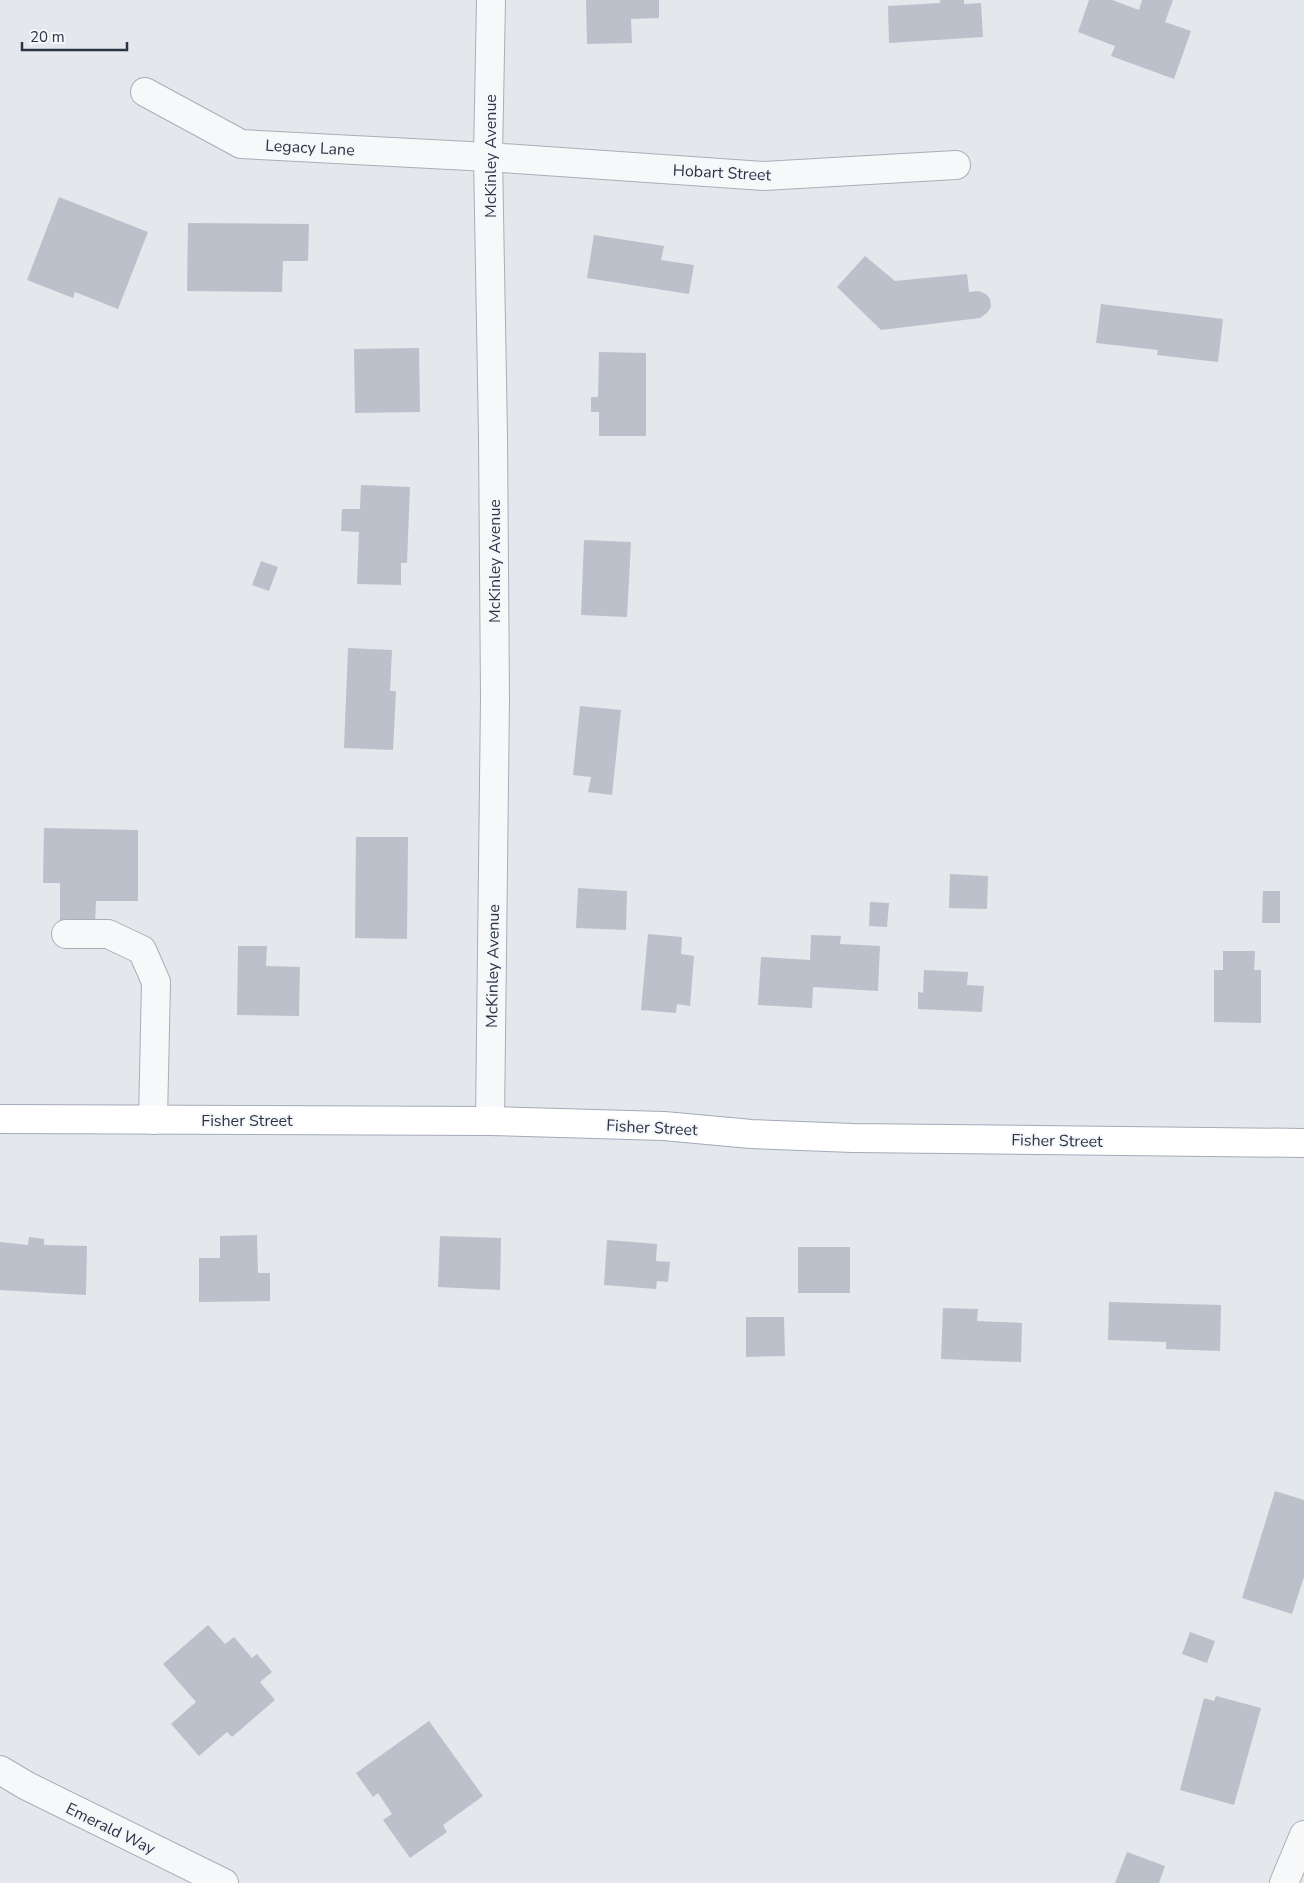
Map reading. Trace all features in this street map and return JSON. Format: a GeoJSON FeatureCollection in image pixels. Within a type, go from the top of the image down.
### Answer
{"type":"FeatureCollection","features":[{"type":"Feature","properties":{"kind":"main road","name":"Fisher Street"},"geometry":{"type":"LineString","coordinates":[[0,1119],[490,1121],[664,1126],[751,1134],[853,1138],[1304,1143]]}},
{"type":"Feature","properties":{"kind":"street","name":"McKinley Avenue"},"geometry":{"type":"LineString","coordinates":[[490,1121],[495,688],[488,157],[491,0]]}},
{"type":"Feature","properties":{"kind":"street","name":"Legacy Lane"},"geometry":{"type":"LineString","coordinates":[[145,92],[241,144],[488,157]]}},
{"type":"Feature","properties":{"kind":"street","name":"Hobart Street"},"geometry":{"type":"LineString","coordinates":[[488,157],[764,176],[956,165]]}},
{"type":"Feature","properties":{"kind":"street"},"geometry":{"type":"LineString","coordinates":[[66,934],[108,934],[142,950],[156,982],[153,1120]]}},
{"type":"Feature","properties":{"kind":"street","name":"Emerald Way"},"geometry":{"type":"LineString","coordinates":[[0,1770],[27,1786],[224,1883]]}},
{"type":"Feature","properties":{"kind":"street"},"geometry":{"type":"LineString","coordinates":[[1284,1883],[1304,1835]]}},
{"type":"Feature","properties":{"kind":"building"},"geometry":{"type":"Polygon","coordinates":[[[586,0],[659,0],[659,18],[631,19],[632,43],[587,44],[586,0]]]}},
{"type":"Feature","properties":{"kind":"building"},"geometry":{"type":"Polygon","coordinates":[[[940,0],[964,0],[964,4],[981,3],[983,37],[889,43],[888,6],[940,3],[940,0]]]}},
{"type":"Feature","properties":{"kind":"building"},"geometry":{"type":"Polygon","coordinates":[[[1089,0],[1112,0],[1139,10],[1142,0],[1173,0],[1165,22],[1191,31],[1174,79],[1111,56],[1115,46],[1078,32],[1089,0]]]}},
{"type":"Feature","properties":{"kind":"building"},"geometry":{"type":"Polygon","coordinates":[[[59,197],[148,232],[118,309],[75,292],[73,298],[27,280],[59,197]]]}},
{"type":"Feature","properties":{"kind":"building"},"geometry":{"type":"Polygon","coordinates":[[[188,223],[309,224],[308,261],[283,261],[282,292],[187,291],[188,223]]]}},
{"type":"Feature","properties":{"kind":"building"},"geometry":{"type":"Polygon","coordinates":[[[594,235],[664,246],[661,260],[694,265],[689,294],[587,278],[594,235]]]}},
{"type":"Feature","properties":{"kind":"building"},"geometry":{"type":"Polygon","coordinates":[[[865,256],[895,281],[967,274],[969,292],[979,291],[986,294],[990,299],[991,307],[980,318],[881,330],[837,287],[865,256]]]}},
{"type":"Feature","properties":{"kind":"building"},"geometry":{"type":"Polygon","coordinates":[[[1101,304],[1223,319],[1218,362],[1157,355],[1158,350],[1096,343],[1101,304]]]}},
{"type":"Feature","properties":{"kind":"building"},"geometry":{"type":"Polygon","coordinates":[[[419,348],[420,412],[355,413],[354,349],[419,348]]]}},
{"type":"Feature","properties":{"kind":"building"},"geometry":{"type":"Polygon","coordinates":[[[599,352],[646,353],[646,436],[599,436],[599,412],[591,412],[591,397],[598,397],[599,352]]]}},
{"type":"Feature","properties":{"kind":"building"},"geometry":{"type":"Polygon","coordinates":[[[361,485],[410,487],[407,563],[401,563],[401,585],[357,584],[359,532],[341,531],[342,509],[360,509],[361,485]]]}},
{"type":"Feature","properties":{"kind":"building"},"geometry":{"type":"Polygon","coordinates":[[[584,540],[631,542],[627,617],[581,615],[584,540]]]}},
{"type":"Feature","properties":{"kind":"building"},"geometry":{"type":"Polygon","coordinates":[[[261,561],[278,567],[269,591],[252,585],[261,561]]]}},
{"type":"Feature","properties":{"kind":"building"},"geometry":{"type":"Polygon","coordinates":[[[348,648],[392,650],[390,691],[396,691],[393,750],[344,748],[348,648]]]}},
{"type":"Feature","properties":{"kind":"building"},"geometry":{"type":"Polygon","coordinates":[[[580,706],[621,710],[612,795],[588,792],[591,777],[573,775],[580,706]]]}},
{"type":"Feature","properties":{"kind":"building"},"geometry":{"type":"Polygon","coordinates":[[[44,828],[138,830],[138,901],[96,901],[95,924],[60,924],[60,883],[43,883],[44,828]]]}},
{"type":"Feature","properties":{"kind":"building"},"geometry":{"type":"Polygon","coordinates":[[[356,837],[408,837],[407,939],[355,938],[356,837]]]}},
{"type":"Feature","properties":{"kind":"building"},"geometry":{"type":"Polygon","coordinates":[[[950,874],[988,876],[987,909],[949,908],[950,874]]]}},
{"type":"Feature","properties":{"kind":"building"},"geometry":{"type":"Polygon","coordinates":[[[578,888],[627,891],[626,930],[576,928],[578,888]]]}},
{"type":"Feature","properties":{"kind":"building"},"geometry":{"type":"Polygon","coordinates":[[[1263,891],[1280,891],[1280,923],[1262,923],[1263,891]]]}},
{"type":"Feature","properties":{"kind":"building"},"geometry":{"type":"Polygon","coordinates":[[[870,902],[889,903],[887,927],[869,926],[870,902]]]}},
{"type":"Feature","properties":{"kind":"building"},"geometry":{"type":"Polygon","coordinates":[[[648,934],[682,937],[681,954],[694,956],[690,1006],[677,1004],[676,1013],[641,1010],[648,934]]]}},
{"type":"Feature","properties":{"kind":"building"},"geometry":{"type":"Polygon","coordinates":[[[811,935],[841,936],[840,944],[880,946],[878,991],[813,987],[812,1008],[758,1005],[761,957],[810,960],[811,935]]]}},
{"type":"Feature","properties":{"kind":"building"},"geometry":{"type":"Polygon","coordinates":[[[238,946],[267,946],[266,966],[300,967],[299,1016],[237,1015],[238,946]]]}},
{"type":"Feature","properties":{"kind":"building"},"geometry":{"type":"Polygon","coordinates":[[[1223,951],[1255,951],[1254,970],[1261,970],[1261,1023],[1214,1022],[1214,970],[1223,970],[1223,951]]]}},
{"type":"Feature","properties":{"kind":"building"},"geometry":{"type":"Polygon","coordinates":[[[924,970],[968,972],[967,985],[984,986],[982,1012],[918,1009],[918,992],[923,993],[924,970]]]}},
{"type":"Feature","properties":{"kind":"building"},"geometry":{"type":"Polygon","coordinates":[[[257,1235],[258,1273],[270,1273],[270,1301],[199,1302],[199,1258],[220,1258],[220,1236],[257,1235]]]}},
{"type":"Feature","properties":{"kind":"building"},"geometry":{"type":"Polygon","coordinates":[[[440,1236],[501,1238],[500,1290],[438,1287],[440,1236]]]}},
{"type":"Feature","properties":{"kind":"building"},"geometry":{"type":"Polygon","coordinates":[[[29,1237],[44,1239],[44,1245],[87,1246],[86,1295],[0,1290],[0,1242],[28,1245],[29,1237]]]}},
{"type":"Feature","properties":{"kind":"building"},"geometry":{"type":"Polygon","coordinates":[[[607,1240],[657,1244],[656,1261],[670,1262],[668,1282],[657,1281],[656,1289],[604,1285],[607,1240]]]}},
{"type":"Feature","properties":{"kind":"building"},"geometry":{"type":"Polygon","coordinates":[[[798,1247],[850,1247],[850,1293],[798,1293],[798,1247]]]}},
{"type":"Feature","properties":{"kind":"building"},"geometry":{"type":"Polygon","coordinates":[[[1109,1302],[1221,1305],[1220,1351],[1166,1349],[1166,1342],[1108,1340],[1109,1302]]]}},
{"type":"Feature","properties":{"kind":"building"},"geometry":{"type":"Polygon","coordinates":[[[943,1308],[978,1309],[977,1321],[1022,1323],[1021,1362],[941,1359],[943,1308]]]}},
{"type":"Feature","properties":{"kind":"building"},"geometry":{"type":"Polygon","coordinates":[[[746,1317],[784,1317],[785,1356],[746,1357],[746,1317]]]}},
{"type":"Feature","properties":{"kind":"building"},"geometry":{"type":"Polygon","coordinates":[[[1275,1491],[1304,1500],[1304,1577],[1292,1614],[1242,1598],[1275,1491]]]}},
{"type":"Feature","properties":{"kind":"building"},"geometry":{"type":"Polygon","coordinates":[[[208,1625],[225,1644],[234,1637],[252,1658],[257,1654],[272,1672],[260,1682],[275,1700],[232,1737],[227,1732],[199,1756],[171,1724],[196,1702],[163,1664],[208,1625]]]}},
{"type":"Feature","properties":{"kind":"building"},"geometry":{"type":"Polygon","coordinates":[[[1190,1632],[1215,1641],[1207,1663],[1182,1654],[1190,1632]]]}},
{"type":"Feature","properties":{"kind":"building"},"geometry":{"type":"Polygon","coordinates":[[[1216,1696],[1261,1708],[1234,1805],[1180,1790],[1204,1698],[1214,1701],[1216,1696]]]}},
{"type":"Feature","properties":{"kind":"building"},"geometry":{"type":"Polygon","coordinates":[[[429,1721],[483,1796],[443,1825],[447,1832],[410,1858],[383,1820],[392,1814],[378,1793],[373,1797],[356,1773],[429,1721]]]}},
{"type":"Feature","properties":{"kind":"building"},"geometry":{"type":"Polygon","coordinates":[[[1127,1852],[1165,1866],[1159,1883],[1115,1883],[1127,1852]]]}}]}
